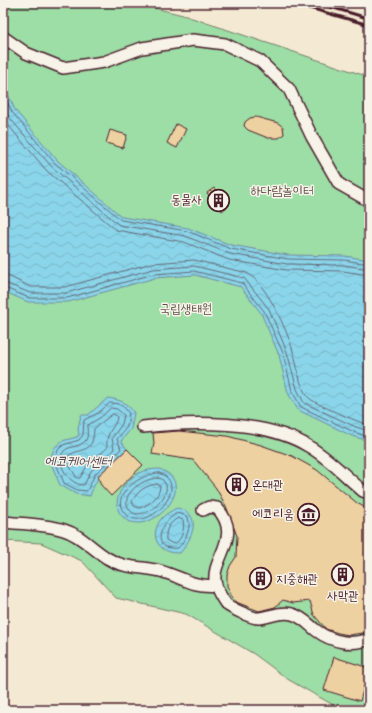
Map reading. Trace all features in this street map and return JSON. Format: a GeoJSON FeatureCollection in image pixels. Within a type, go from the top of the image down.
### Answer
{"type":"FeatureCollection","features":[{"type":"Feature","properties":{"kind":"street"},"geometry":{"type":"LineString","coordinates":[[3,36],[26,53],[63,68],[104,62],[142,48],[193,40],[225,44],[260,61],[289,89],[312,137],[339,184],[369,201]]}},
{"type":"Feature","properties":{"kind":"street"},"geometry":{"type":"LineString","coordinates":[[143,427],[175,423],[211,423],[289,436],[308,445],[327,458],[363,491],[369,493]]}},
{"type":"Feature","properties":{"kind":"street"},"geometry":{"type":"LineString","coordinates":[[203,510],[209,507],[217,508],[224,515],[228,531],[224,550],[217,567],[215,584],[226,604],[258,619],[277,613],[292,613],[303,618],[317,631],[329,638],[344,642],[358,642],[369,639]]}},
{"type":"Feature","properties":{"kind":"street"},"geometry":{"type":"LineString","coordinates":[[3,522],[65,530],[78,536],[107,558],[118,564],[131,568],[159,570],[194,585],[205,586],[215,584]]}},
{"type":"Feature","properties":{"kind":"green space","name":"국립생태원"},"geometry":{"type":"Polygon","coordinates":[[[3,3],[134,3],[183,15],[369,77],[369,710],[339,710],[335,706],[289,680],[254,654],[186,614],[116,598],[82,561],[41,543],[3,541],[3,3]]]}},
{"type":"Feature","properties":{"kind":"water"},"geometry":{"type":"Polygon","coordinates":[[[3,83],[15,110],[57,160],[122,217],[188,228],[231,245],[288,255],[345,256],[369,260],[369,441],[352,436],[298,410],[288,393],[279,355],[261,313],[241,287],[195,275],[155,278],[68,302],[28,302],[3,291],[3,83]]]}},
{"type":"Feature","properties":{"kind":"water","name":"에코케어센터"},"geometry":{"type":"Polygon","coordinates":[[[108,398],[123,402],[129,406],[134,413],[131,429],[121,441],[127,449],[100,475],[90,496],[76,494],[60,485],[50,461],[54,448],[62,441],[77,437],[79,434],[78,429],[81,415],[88,415],[108,398]]]}},
{"type":"Feature","properties":{"kind":"water"},"geometry":{"type":"Polygon","coordinates":[[[159,469],[171,476],[175,486],[174,496],[167,507],[158,516],[146,522],[135,523],[124,518],[119,512],[117,505],[120,492],[124,486],[135,475],[141,472],[159,469]]]}},
{"type":"Feature","properties":{"kind":"water"},"geometry":{"type":"Polygon","coordinates":[[[177,508],[190,515],[193,520],[193,527],[192,533],[185,547],[180,553],[173,553],[166,551],[161,547],[156,538],[156,532],[157,526],[161,519],[166,514],[177,508]]]}},
{"type":"Feature","properties":{"kind":"building"},"geometry":{"type":"Polygon","coordinates":[[[256,117],[278,123],[283,127],[284,134],[279,138],[268,138],[248,130],[244,126],[245,122],[250,118],[256,117]]]}},
{"type":"Feature","properties":{"kind":"building"},"geometry":{"type":"Polygon","coordinates":[[[176,124],[186,129],[177,148],[167,143],[176,124]]]}},
{"type":"Feature","properties":{"kind":"building"},"geometry":{"type":"Polygon","coordinates":[[[110,130],[127,135],[123,148],[106,143],[110,130]]]}},
{"type":"Feature","properties":{"kind":"building","name":"동물사"},"geometry":{"type":"Polygon","coordinates":[[[214,188],[228,206],[222,211],[207,193],[214,188]]]}},
{"type":"Feature","properties":{"kind":"building"},"geometry":{"type":"Polygon","coordinates":[[[179,431],[227,436],[261,445],[292,456],[317,470],[357,503],[369,510],[369,632],[349,635],[326,629],[314,615],[310,601],[293,603],[283,600],[275,607],[259,611],[236,602],[227,586],[227,575],[230,566],[236,557],[237,536],[226,506],[216,488],[193,460],[152,454],[154,443],[153,433],[179,431]]]}},
{"type":"Feature","properties":{"kind":"building","name":"에코케어센터"},"geometry":{"type":"Polygon","coordinates":[[[127,449],[143,465],[111,496],[101,485],[98,476],[127,449]]]}},
{"type":"Feature","properties":{"kind":"building"},"geometry":{"type":"Polygon","coordinates":[[[334,657],[369,668],[360,701],[324,690],[334,657]]]}},
{"type":"Feature","properties":{"kind":"railway"},"geometry":{"type":"LineString","coordinates":[[292,3],[369,25]]}},
{"type":"Feature","properties":{"kind":"railway"},"geometry":{"type":"LineString","coordinates":[[317,3],[364,17]]}},
{"type":"Feature","properties":{"kind":"place","name":"동물사"},"geometry":{"type":"Point","coordinates":[218,200]}},
{"type":"Feature","properties":{"kind":"place","name":"온대관"},"geometry":{"type":"Point","coordinates":[236,485]}},
{"type":"Feature","properties":{"kind":"place","name":"에코리움"},"geometry":{"type":"Point","coordinates":[309,514]}},
{"type":"Feature","properties":{"kind":"place","name":"사막관"},"geometry":{"type":"Point","coordinates":[343,574]}},
{"type":"Feature","properties":{"kind":"place","name":"지중해관"},"geometry":{"type":"Point","coordinates":[260,579]}},
{"type":"Feature","properties":{"kind":"park label","name":"하다람놀이터"},"geometry":{"type":"Point","coordinates":[282,191]}}]}
